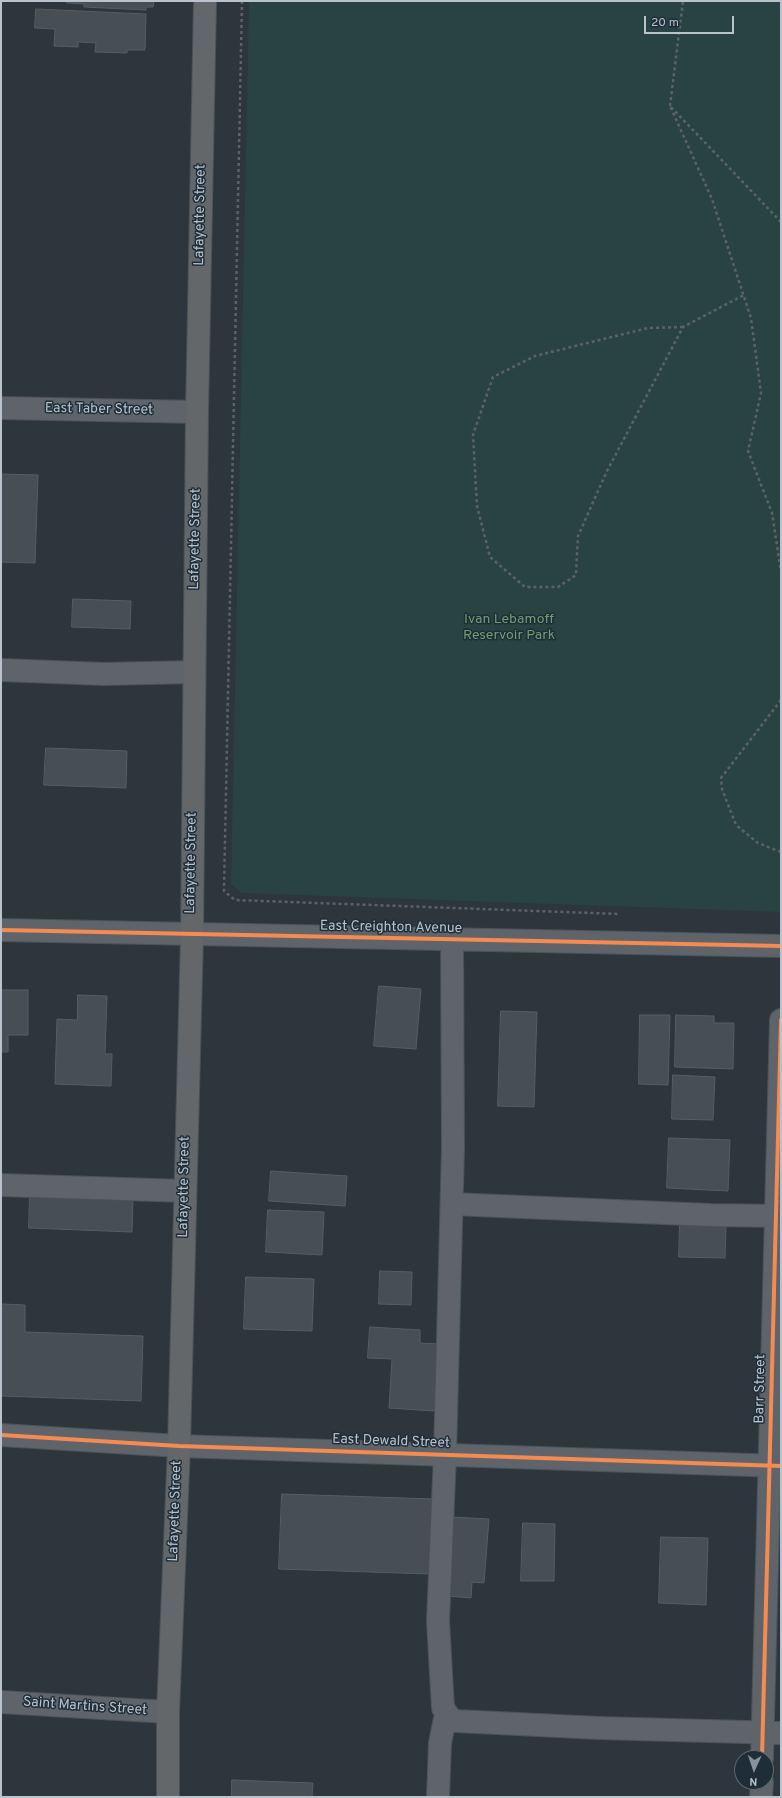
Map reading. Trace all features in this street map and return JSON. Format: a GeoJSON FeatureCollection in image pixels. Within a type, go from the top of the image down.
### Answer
{"type":"FeatureCollection","features":[{"type":"Feature","properties":{"kind":"highway","name":"Lafayette Street"},"geometry":{"type":"LineString","coordinates":[[168,1797],[168,1712],[179,1446],[192,935],[197,412],[205,1]]}},
{"type":"Feature","properties":{"kind":"street","name":"East Taber Street"},"geometry":{"type":"LineString","coordinates":[[1,408],[197,412]]}},
{"type":"Feature","properties":{"kind":"street"},"geometry":{"type":"LineString","coordinates":[[1,670],[104,674],[194,672]]}},
{"type":"Feature","properties":{"kind":"street","name":"East Creighton Avenue"},"geometry":{"type":"LineString","coordinates":[[1,930],[781,946]]}},
{"type":"Feature","properties":{"kind":"street"},"geometry":{"type":"LineString","coordinates":[[452,940],[452,1204],[445,1454],[438,1621],[443,1708],[446,1714],[456,1721],[599,1728],[772,1733]]}},
{"type":"Feature","properties":{"kind":"street","name":"Barr Street"},"geometry":{"type":"LineString","coordinates":[[765,1750],[772,1733],[781,1020]]}},
{"type":"Feature","properties":{"kind":"street"},"geometry":{"type":"LineString","coordinates":[[1,1185],[185,1191]]}},
{"type":"Feature","properties":{"kind":"street"},"geometry":{"type":"LineString","coordinates":[[452,1204],[710,1215],[778,1216]]}},
{"type":"Feature","properties":{"kind":"street","name":"East Dewald Street"},"geometry":{"type":"LineString","coordinates":[[1,1435],[179,1446],[776,1466]]}},
{"type":"Feature","properties":{"kind":"street","name":"Saint Martins Street"},"geometry":{"type":"LineString","coordinates":[[1,1702],[168,1712]]}},
{"type":"Feature","properties":{"kind":"street"},"geometry":{"type":"LineString","coordinates":[[438,1797],[440,1742],[446,1714]]}},
{"type":"Feature","properties":{"kind":"path"},"geometry":{"type":"LineString","coordinates":[[242,1],[240,200],[224,891],[235,900],[622,914]]}},
{"type":"Feature","properties":{"kind":"path"},"geometry":{"type":"LineString","coordinates":[[683,1],[670,106],[712,199],[751,318],[761,393],[748,451],[772,513],[781,572]]}},
{"type":"Feature","properties":{"kind":"path"},"geometry":{"type":"LineString","coordinates":[[670,106],[781,222]]}},
{"type":"Feature","properties":{"kind":"path"},"geometry":{"type":"LineString","coordinates":[[683,327],[607,471],[578,536],[576,575],[558,587],[525,587],[490,557],[477,506],[473,436],[493,377],[535,356],[648,328],[683,327],[744,295]]}},
{"type":"Feature","properties":{"kind":"path"},"geometry":{"type":"LineString","coordinates":[[781,700],[721,778],[722,789],[736,825],[758,843],[781,852]]}},
{"type":"Feature","properties":{"kind":"green space","name":"Ivan Lebamoff Reservoir Park"},"geometry":{"type":"Polygon","coordinates":[[[249,1],[781,1],[781,912],[242,893],[231,884],[249,1]]]}},
{"type":"Feature","properties":{"kind":"building"},"geometry":{"type":"Polygon","coordinates":[[[67,1],[154,1],[153,7],[146,7],[146,10],[84,7],[84,4],[67,3],[67,1]]]}},
{"type":"Feature","properties":{"kind":"building"},"geometry":{"type":"Polygon","coordinates":[[[36,9],[146,14],[145,50],[127,50],[127,53],[95,52],[96,43],[78,42],[78,47],[54,46],[55,29],[35,28],[36,9]]]}},
{"type":"Feature","properties":{"kind":"building"},"geometry":{"type":"Polygon","coordinates":[[[1,474],[38,475],[35,563],[1,562],[1,474]]]}},
{"type":"Feature","properties":{"kind":"building"},"geometry":{"type":"Polygon","coordinates":[[[73,599],[131,601],[130,629],[72,627],[73,599]]]}},
{"type":"Feature","properties":{"kind":"building"},"geometry":{"type":"Polygon","coordinates":[[[46,748],[127,751],[126,788],[44,785],[46,748]]]}},
{"type":"Feature","properties":{"kind":"building"},"geometry":{"type":"Polygon","coordinates":[[[379,986],[421,989],[416,1049],[374,1046],[379,986]]]}},
{"type":"Feature","properties":{"kind":"building"},"geometry":{"type":"Polygon","coordinates":[[[1,990],[28,990],[28,1035],[8,1035],[8,1052],[1,1052],[1,990]]]}},
{"type":"Feature","properties":{"kind":"building"},"geometry":{"type":"Polygon","coordinates":[[[78,995],[107,996],[105,1054],[112,1054],[111,1086],[55,1084],[57,1019],[77,1020],[78,995]]]}},
{"type":"Feature","properties":{"kind":"building"},"geometry":{"type":"Polygon","coordinates":[[[501,1011],[537,1012],[534,1107],[498,1106],[501,1011]]]}},
{"type":"Feature","properties":{"kind":"building"},"geometry":{"type":"Polygon","coordinates":[[[640,1015],[670,1015],[668,1085],[639,1084],[640,1015]]]}},
{"type":"Feature","properties":{"kind":"building"},"geometry":{"type":"Polygon","coordinates":[[[676,1015],[714,1016],[714,1023],[734,1023],[733,1069],[675,1067],[676,1015]]]}},
{"type":"Feature","properties":{"kind":"building"},"geometry":{"type":"Polygon","coordinates":[[[673,1075],[715,1077],[713,1120],[672,1119],[673,1075]]]}},
{"type":"Feature","properties":{"kind":"building"},"geometry":{"type":"Polygon","coordinates":[[[669,1138],[730,1140],[728,1191],[667,1188],[669,1138]]]}},
{"type":"Feature","properties":{"kind":"building"},"geometry":{"type":"Polygon","coordinates":[[[271,1171],[347,1176],[345,1206],[269,1201],[271,1171]]]}},
{"type":"Feature","properties":{"kind":"building"},"geometry":{"type":"Polygon","coordinates":[[[30,1195],[133,1199],[132,1232],[29,1228],[30,1195]]]}},
{"type":"Feature","properties":{"kind":"building"},"geometry":{"type":"Polygon","coordinates":[[[268,1210],[324,1212],[322,1255],[266,1252],[268,1210]]]}},
{"type":"Feature","properties":{"kind":"building"},"geometry":{"type":"Polygon","coordinates":[[[680,1224],[726,1226],[725,1258],[679,1257],[680,1224]]]}},
{"type":"Feature","properties":{"kind":"building"},"geometry":{"type":"Polygon","coordinates":[[[380,1271],[412,1272],[411,1305],[379,1304],[380,1271]]]}},
{"type":"Feature","properties":{"kind":"building"},"geometry":{"type":"Polygon","coordinates":[[[246,1277],[314,1279],[312,1331],[244,1329],[246,1277]]]}},
{"type":"Feature","properties":{"kind":"building"},"geometry":{"type":"Polygon","coordinates":[[[1,1304],[25,1305],[25,1332],[143,1336],[141,1401],[1,1396],[1,1304]]]}},
{"type":"Feature","properties":{"kind":"building"},"geometry":{"type":"Polygon","coordinates":[[[370,1327],[420,1330],[420,1343],[438,1344],[434,1411],[389,1408],[392,1359],[368,1358],[370,1327]]]}},
{"type":"Feature","properties":{"kind":"building"},"geometry":{"type":"Polygon","coordinates":[[[282,1494],[434,1499],[430,1574],[279,1569],[282,1494]]]}},
{"type":"Feature","properties":{"kind":"building"},"geometry":{"type":"Polygon","coordinates":[[[452,1517],[489,1519],[484,1583],[472,1582],[471,1598],[447,1596],[452,1517]]]}},
{"type":"Feature","properties":{"kind":"building"},"geometry":{"type":"Polygon","coordinates":[[[523,1523],[555,1524],[554,1581],[521,1581],[523,1523]]]}},
{"type":"Feature","properties":{"kind":"building"},"geometry":{"type":"Polygon","coordinates":[[[661,1537],[708,1538],[706,1605],[659,1603],[661,1537]]]}},
{"type":"Feature","properties":{"kind":"building"},"geometry":{"type":"Polygon","coordinates":[[[232,1780],[313,1783],[312,1797],[232,1797],[232,1780]]]}},
{"type":"Feature","properties":{"kind":"cycle path"},"geometry":{"type":"LineString","coordinates":[[1,930],[781,946]]}},
{"type":"Feature","properties":{"kind":"cycle path"},"geometry":{"type":"LineString","coordinates":[[762,1750],[781,1020]]}},
{"type":"Feature","properties":{"kind":"cycle path"},"geometry":{"type":"LineString","coordinates":[[1,1435],[179,1446],[781,1466]]}}]}
